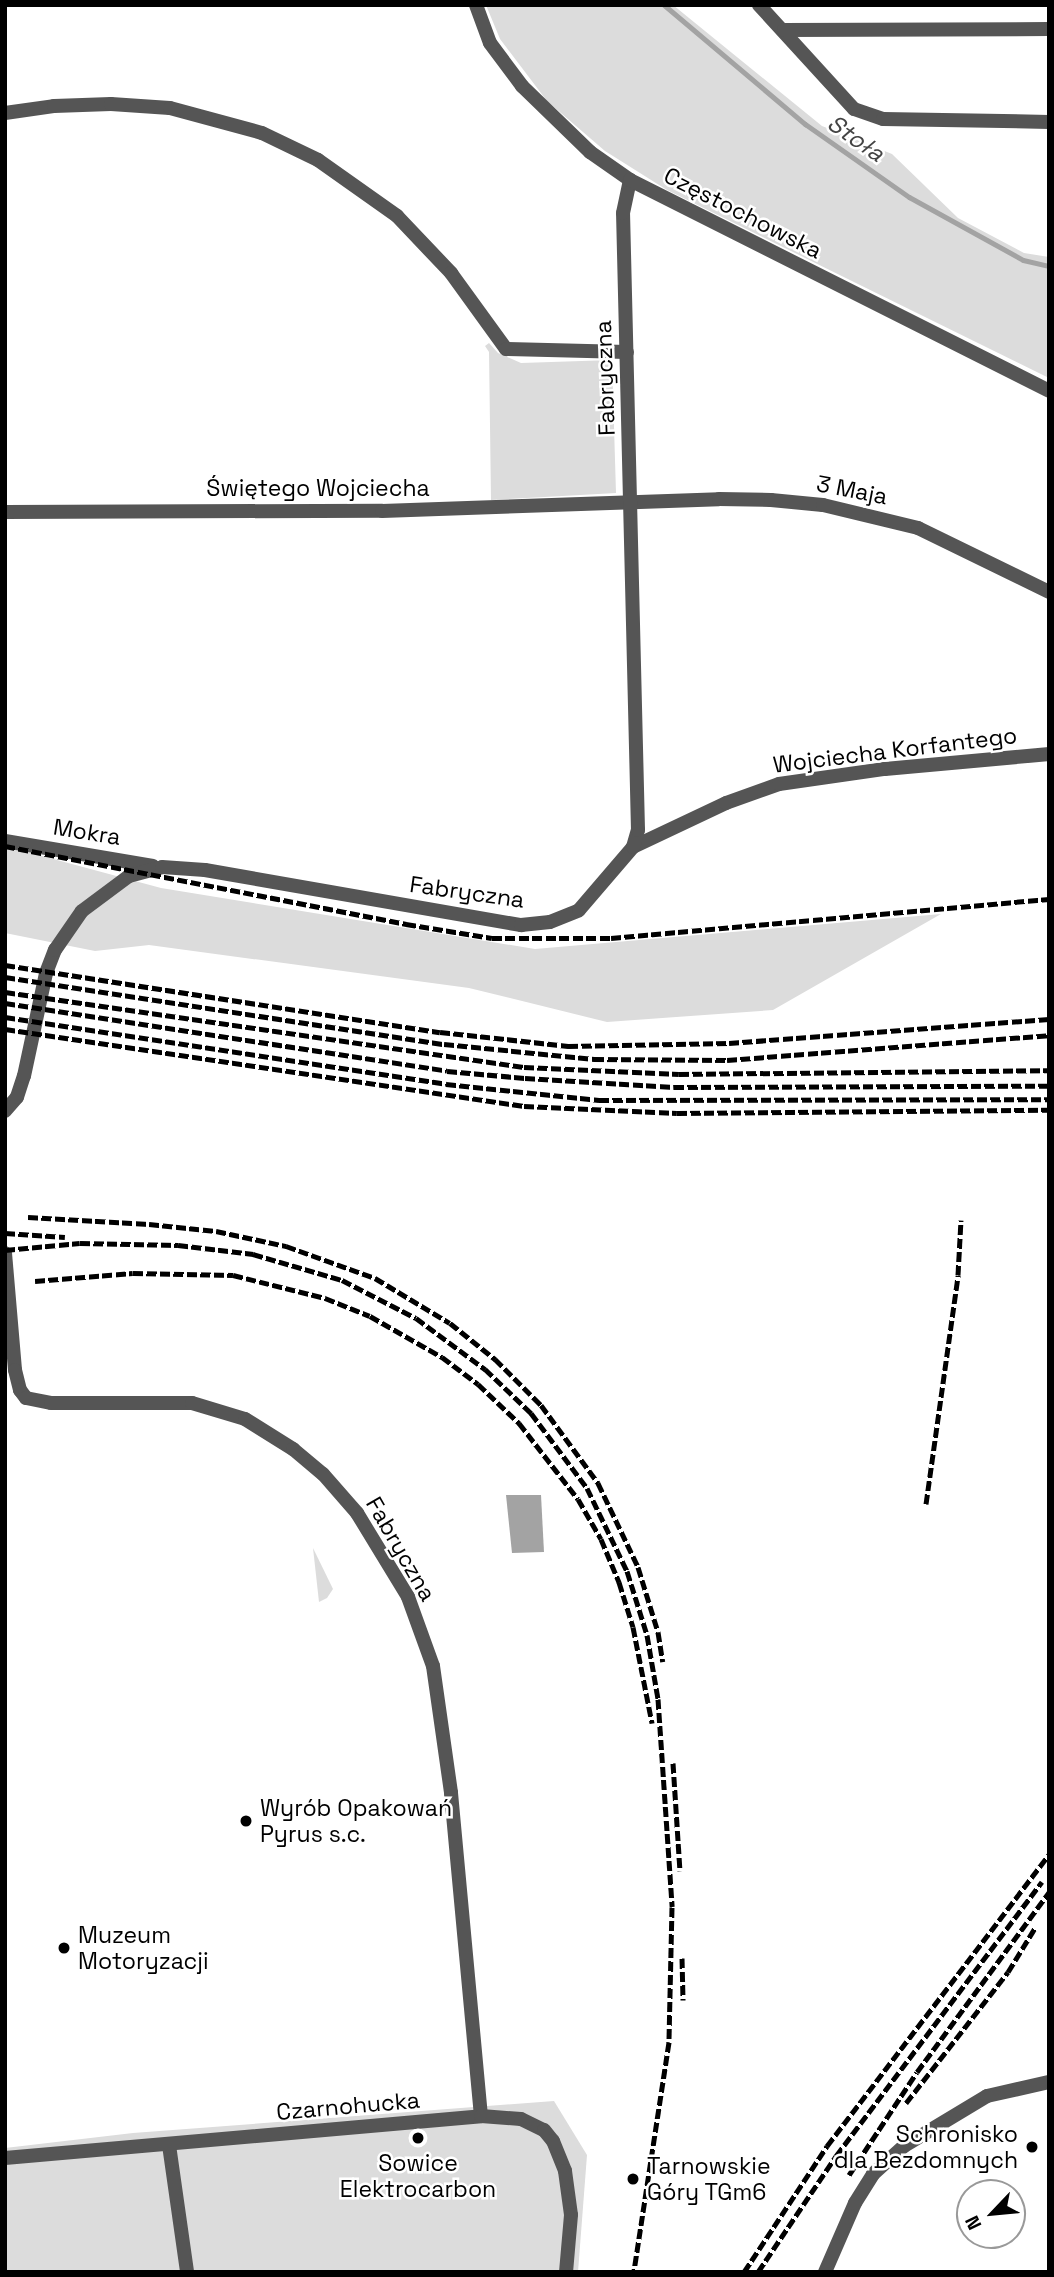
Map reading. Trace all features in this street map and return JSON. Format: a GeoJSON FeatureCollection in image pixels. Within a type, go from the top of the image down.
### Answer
{"type":"FeatureCollection","features":[{"type":"Feature","properties":{"kind":"street","name":"Częstochowska"},"geometry":{"type":"LineString","coordinates":[[476,5],[491,43],[522,86],[590,152],[629,180],[1049,391]]}},
{"type":"Feature","properties":{"kind":"street"},"geometry":{"type":"LineString","coordinates":[[759,5],[854,109],[883,119],[1049,122]]}},
{"type":"Feature","properties":{"kind":"street"},"geometry":{"type":"LineString","coordinates":[[784,30],[1049,29]]}},
{"type":"Feature","properties":{"kind":"street"},"geometry":{"type":"LineString","coordinates":[[5,113],[54,106],[111,104],[170,108],[262,133],[318,160],[397,216],[451,273],[506,349],[627,352]]}},
{"type":"Feature","properties":{"kind":"street","name":"Fabryczna"},"geometry":{"type":"LineString","coordinates":[[5,1111],[16,1097],[46,973],[67,930],[102,894],[129,876],[162,867],[205,870],[521,925],[550,922],[579,910],[633,847],[638,830],[623,213],[629,180]]}},
{"type":"Feature","properties":{"kind":"street","name":"3 Maja"},"geometry":{"type":"LineString","coordinates":[[632,502],[771,500],[875,515],[918,528],[958,545],[1049,592]]}},
{"type":"Feature","properties":{"kind":"street","name":"Świętego Wojciecha"},"geometry":{"type":"LineString","coordinates":[[5,512],[492,509],[632,502]]}},
{"type":"Feature","properties":{"kind":"street","name":"Wojciecha Korfantego"},"geometry":{"type":"LineString","coordinates":[[633,847],[726,803],[779,784],[885,769],[1049,754]]}},
{"type":"Feature","properties":{"kind":"street","name":"Mokra"},"geometry":{"type":"LineString","coordinates":[[5,841],[162,867]]}},
{"type":"Feature","properties":{"kind":"street","name":"Fabryczna"},"geometry":{"type":"LineString","coordinates":[[5,1253],[15,1370],[20,1390],[26,1398],[44,1403],[192,1403],[228,1412],[254,1424],[293,1449],[331,1483],[357,1513],[408,1597],[433,1666],[452,1793],[481,2116]]}},
{"type":"Feature","properties":{"kind":"street"},"geometry":{"type":"LineString","coordinates":[[825,2272],[855,2203],[873,2174],[904,2146],[986,2096],[1049,2082]]}},
{"type":"Feature","properties":{"kind":"street","name":"Czarnohucka"},"geometry":{"type":"LineString","coordinates":[[5,2158],[481,2116],[521,2119],[544,2130],[553,2141],[568,2184],[571,2215],[566,2272]]}},
{"type":"Feature","properties":{"kind":"street"},"geometry":{"type":"LineString","coordinates":[[169,2145],[187,2272]]}},
{"type":"Feature","properties":{"kind":"shaded area"},"geometry":{"type":"Polygon","coordinates":[[[486,5],[673,5],[822,126],[892,154],[958,218],[1024,253],[1049,257],[1049,378],[667,190],[605,151],[547,101],[500,39],[486,5]]]}},
{"type":"Feature","properties":{"kind":"shaded area"},"geometry":{"type":"Polygon","coordinates":[[[489,343],[498,353],[521,363],[612,360],[616,493],[491,500],[489,352],[485,346],[489,343]]]}},
{"type":"Feature","properties":{"kind":"shaded area"},"geometry":{"type":"Polygon","coordinates":[[[5,846],[161,888],[535,949],[941,914],[773,1010],[607,1022],[469,988],[149,945],[95,951],[5,933],[5,846]]]}},
{"type":"Feature","properties":{"kind":"shaded area"},"geometry":{"type":"Polygon","coordinates":[[[506,1495],[541,1495],[544,1552],[512,1553],[506,1495]]]}},
{"type":"Feature","properties":{"kind":"shaded area"},"geometry":{"type":"Polygon","coordinates":[[[313,1548],[333,1589],[327,1598],[319,1602],[313,1548]]]}},
{"type":"Feature","properties":{"kind":"shaded area"},"geometry":{"type":"Polygon","coordinates":[[[554,2101],[587,2155],[578,2272],[5,2272],[5,2148],[133,2133],[554,2101]]]}},
{"type":"Feature","properties":{"kind":"waterway","name":"Stoła"},"geometry":{"type":"LineString","coordinates":[[664,5],[805,124],[909,197],[1023,260],[1049,266]]}},
{"type":"Feature","properties":{"kind":"railway"},"geometry":{"type":"LineString","coordinates":[[5,846],[406,924],[492,938],[611,938],[1049,899]]}},
{"type":"Feature","properties":{"kind":"railway"},"geometry":{"type":"LineString","coordinates":[[5,965],[440,1032],[568,1046],[729,1043],[1049,1019]]}},
{"type":"Feature","properties":{"kind":"railway"},"geometry":{"type":"LineString","coordinates":[[5,977],[444,1044],[594,1059],[727,1060],[1049,1035]]}},
{"type":"Feature","properties":{"kind":"railway"},"geometry":{"type":"LineString","coordinates":[[5,992],[524,1067],[679,1074],[1049,1070]]}},
{"type":"Feature","properties":{"kind":"railway"},"geometry":{"type":"LineString","coordinates":[[5,1003],[447,1071],[525,1078],[674,1087],[1049,1086]]}},
{"type":"Feature","properties":{"kind":"railway"},"geometry":{"type":"LineString","coordinates":[[5,1017],[446,1084],[599,1100],[1049,1099]]}},
{"type":"Feature","properties":{"kind":"railway"},"geometry":{"type":"LineString","coordinates":[[5,1029],[524,1106],[677,1113],[1049,1110]]}},
{"type":"Feature","properties":{"kind":"railway"},"geometry":{"type":"LineString","coordinates":[[28,1217],[216,1231],[286,1246],[375,1278],[450,1323],[495,1359],[541,1405],[598,1483],[638,1567],[658,1632],[663,1662]]}},
{"type":"Feature","properties":{"kind":"railway"},"geometry":{"type":"LineString","coordinates":[[926,1504],[958,1275],[961,1220]]}},
{"type":"Feature","properties":{"kind":"railway"},"geometry":{"type":"LineString","coordinates":[[5,1233],[65,1237]]}},
{"type":"Feature","properties":{"kind":"railway"},"geometry":{"type":"LineString","coordinates":[[5,1250],[80,1243],[178,1245],[253,1254],[342,1280],[416,1318],[485,1369],[531,1413],[587,1488],[627,1571],[647,1635],[658,1699],[672,1907],[669,2042],[634,2272]]}},
{"type":"Feature","properties":{"kind":"railway"},"geometry":{"type":"LineString","coordinates":[[35,1281],[133,1273],[233,1275],[325,1298],[370,1316],[442,1357],[478,1384],[519,1423],[578,1499],[601,1539],[619,1582],[633,1627],[652,1723]]}},
{"type":"Feature","properties":{"kind":"railway"},"geometry":{"type":"LineString","coordinates":[[673,1763],[680,1871]]}},
{"type":"Feature","properties":{"kind":"railway"},"geometry":{"type":"LineString","coordinates":[[744,2272],[827,2146],[1049,1855]]}},
{"type":"Feature","properties":{"kind":"railway"},"geometry":{"type":"LineString","coordinates":[[758,2272],[836,2156],[1042,1882]]}},
{"type":"Feature","properties":{"kind":"railway"},"geometry":{"type":"LineString","coordinates":[[849,2175],[917,2072],[1049,1892]]}},
{"type":"Feature","properties":{"kind":"railway"},"geometry":{"type":"LineString","coordinates":[[906,2103],[1008,1972],[1035,1928]]}},
{"type":"Feature","properties":{"kind":"railway"},"geometry":{"type":"LineString","coordinates":[[682,1958],[683,2000]]}},
{"type":"Feature","properties":{"kind":"place","name":"Wyrób Opakowań Pyrus s.c."},"geometry":{"type":"Point","coordinates":[246,1821]}},
{"type":"Feature","properties":{"kind":"place","name":"Muzeum Motoryzacji"},"geometry":{"type":"Point","coordinates":[64,1948]}},
{"type":"Feature","properties":{"kind":"place","name":"Sowice Elektrocarbon"},"geometry":{"type":"Point","coordinates":[418,2138]}},
{"type":"Feature","properties":{"kind":"place","name":"Schronisko dla Bezdomnych"},"geometry":{"type":"Point","coordinates":[1032,2147]}},
{"type":"Feature","properties":{"kind":"place","name":"Tarnowskie Góry TGm6"},"geometry":{"type":"Point","coordinates":[633,2179]}}]}
